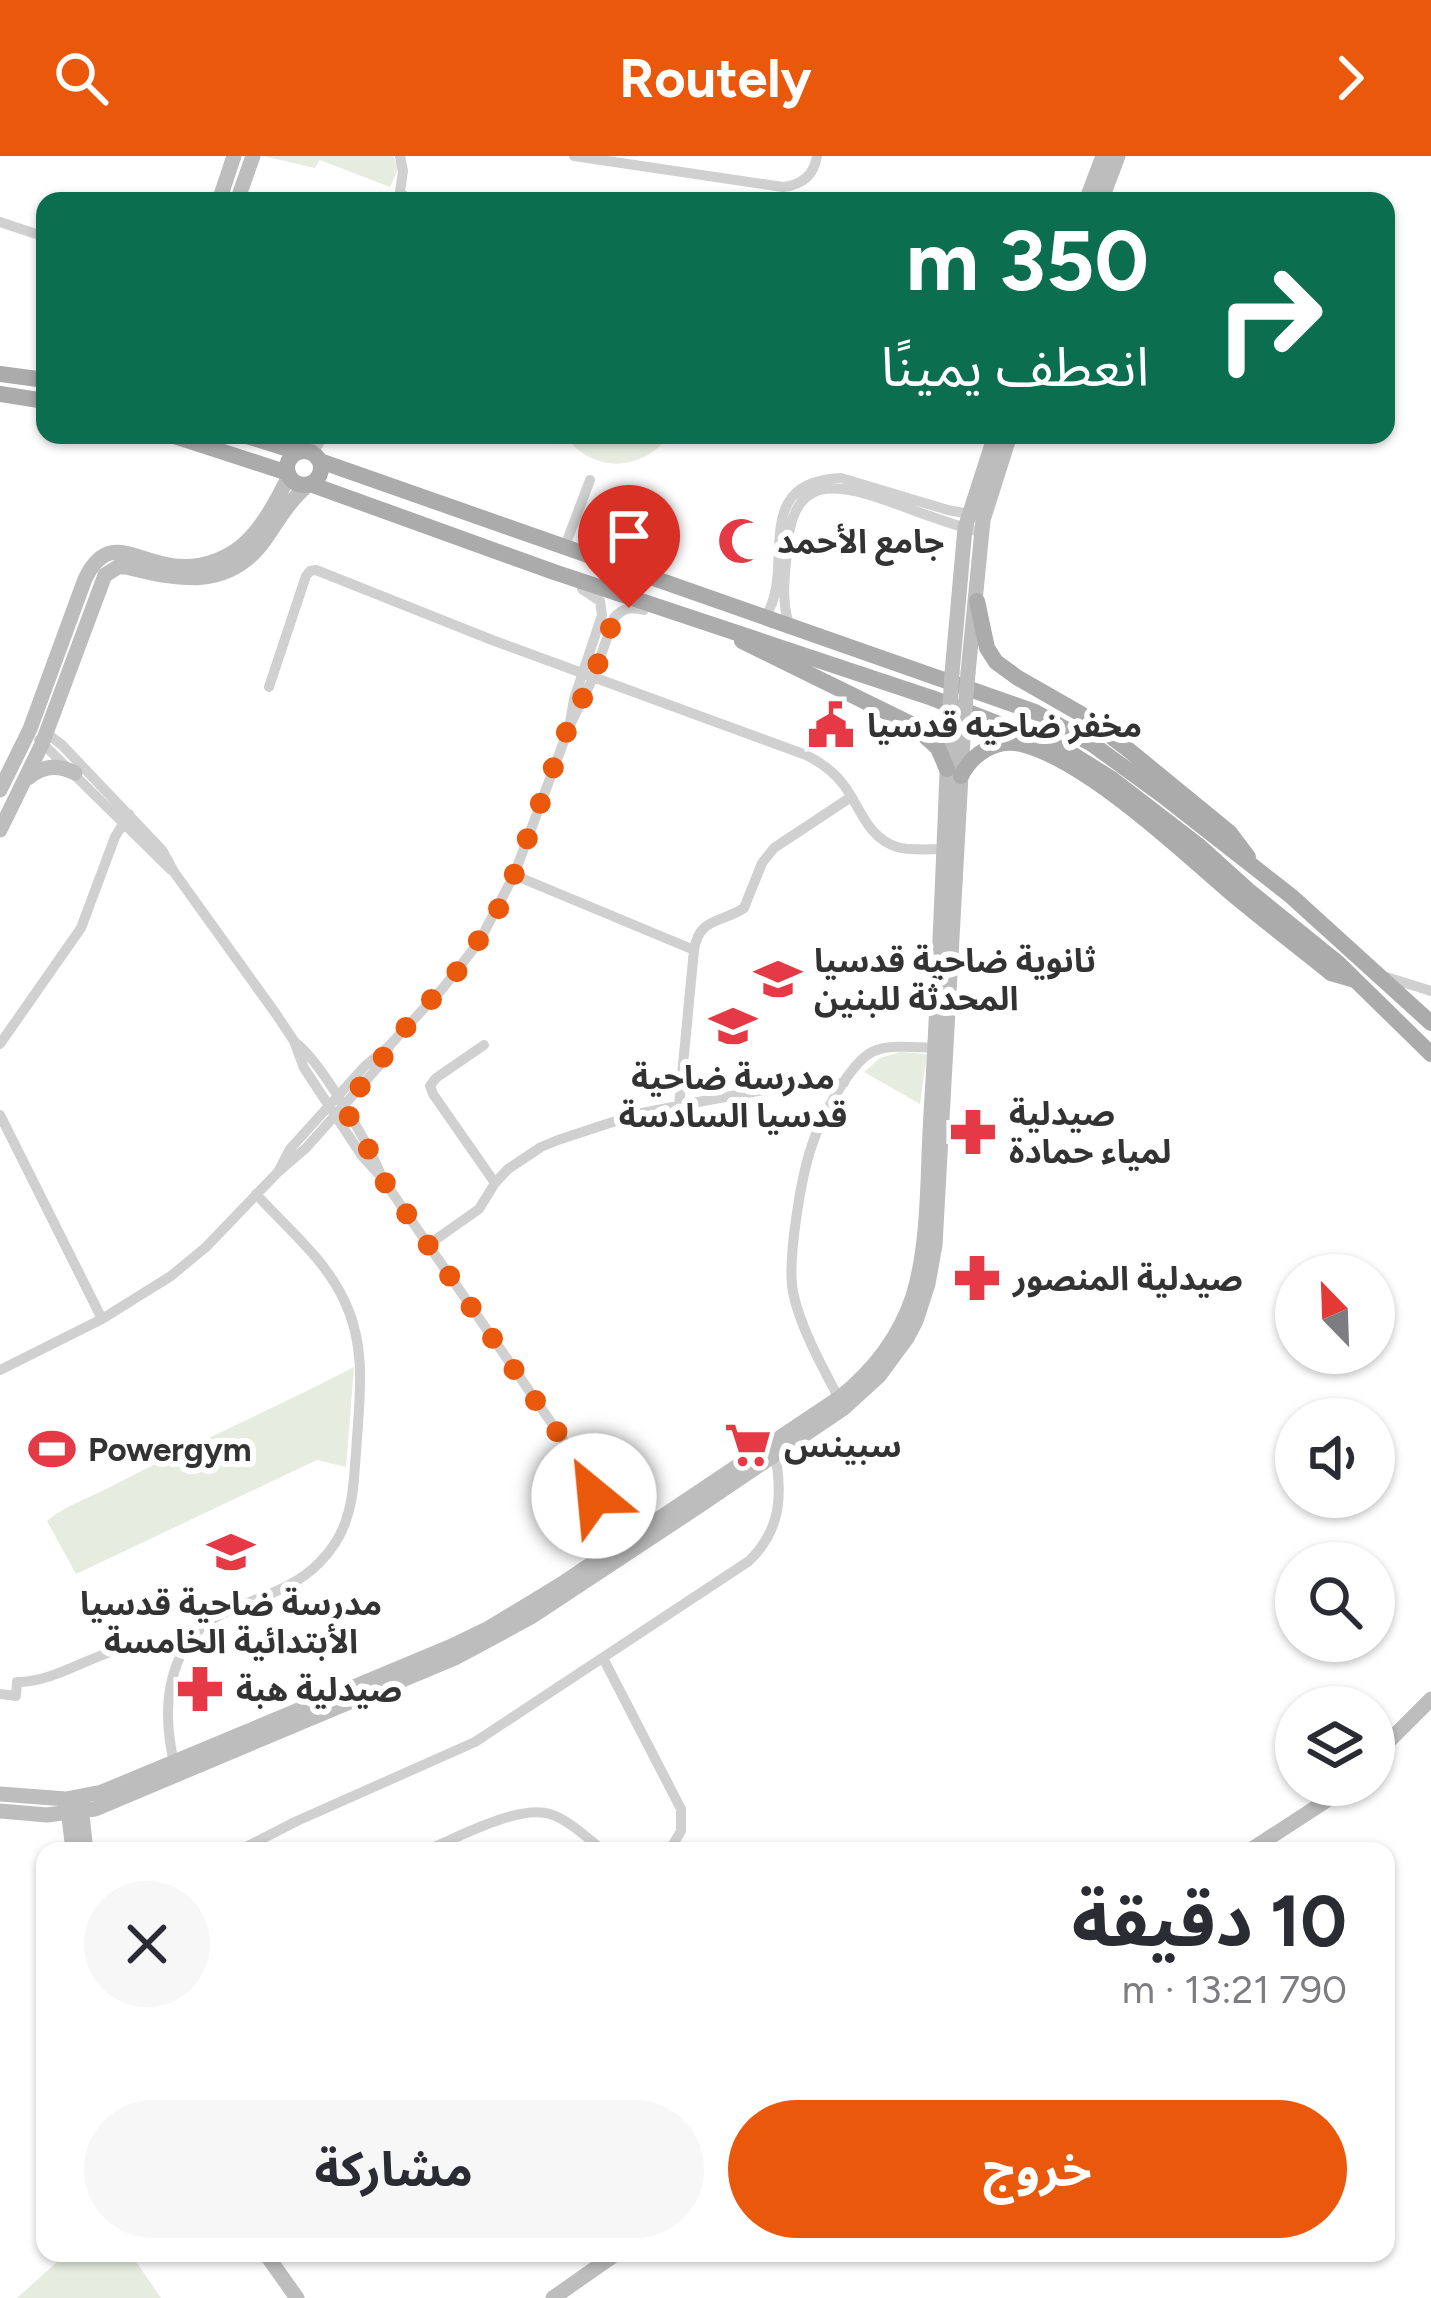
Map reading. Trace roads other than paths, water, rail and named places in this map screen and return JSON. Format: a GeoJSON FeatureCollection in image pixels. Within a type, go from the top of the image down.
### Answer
{"type":"FeatureCollection","features":[{"type":"Feature","properties":{"kind":"main road"},"geometry":{"type":"LineString","coordinates":[[222,192],[234,156]]}},
{"type":"Feature","properties":{"kind":"main road"},"geometry":{"type":"LineString","coordinates":[[240,192],[253,156]]}},
{"type":"Feature","properties":{"kind":"main road"},"geometry":{"type":"LineString","coordinates":[[1092,192],[1113,157]]}},
{"type":"Feature","properties":{"kind":"main road"},"geometry":{"type":"LineString","coordinates":[[1101,192],[1103,176]]}},
{"type":"Feature","properties":{"kind":"main road"},"geometry":{"type":"LineString","coordinates":[[0,374],[36,379]]}},
{"type":"Feature","properties":{"kind":"main road"},"geometry":{"type":"LineString","coordinates":[[0,394],[36,399]]}},
{"type":"Feature","properties":{"kind":"main road"},"geometry":{"type":"LineString","coordinates":[[198,444],[289,475],[294,482],[932,698],[1064,749],[1112,778],[1198,844],[1357,980],[1431,1054]]}},
{"type":"Feature","properties":{"kind":"main road"},"geometry":{"type":"LineString","coordinates":[[272,444],[1034,712],[1066,728],[1147,784],[1291,896],[1431,1023]]}},
{"type":"Feature","properties":{"kind":"main road"},"geometry":{"type":"LineString","coordinates":[[0,1811],[107,1805],[175,1768],[457,1657],[531,1617],[632,1544],[862,1393],[894,1358],[916,1321],[928,1285],[960,673],[975,523],[993,444]]}},
{"type":"Feature","properties":{"kind":"main road"},"geometry":{"type":"LineString","coordinates":[[1006,444],[975,523],[976,601],[987,648],[996,662],[1081,714],[1230,833],[1259,872]]}},
{"type":"Feature","properties":{"kind":"main road"},"geometry":{"type":"LineString","coordinates":[[0,830],[26,781],[107,562],[187,580],[229,571],[263,544],[284,500],[289,461],[310,456]]}},
{"type":"Feature","properties":{"kind":"main road"},"geometry":{"type":"LineString","coordinates":[[284,500],[320,475],[310,456]]}},
{"type":"Feature","properties":{"kind":"main road"},"geometry":{"type":"LineString","coordinates":[[960,673],[976,601]]}},
{"type":"Feature","properties":{"kind":"main road"},"geometry":{"type":"LineString","coordinates":[[727,629],[759,652],[913,724],[938,748],[954,773],[944,849],[941,1048]]}},
{"type":"Feature","properties":{"kind":"main road"},"geometry":{"type":"LineString","coordinates":[[0,790],[40,735]]}},
{"type":"Feature","properties":{"kind":"main road"},"geometry":{"type":"LineString","coordinates":[[954,773],[974,757],[1006,743],[1019,743],[1057,758],[1144,820],[1331,973],[1357,980]]}},
{"type":"Feature","properties":{"kind":"main road"},"geometry":{"type":"LineString","coordinates":[[26,781],[53,767],[75,773]]}},
{"type":"Feature","properties":{"kind":"main road"},"geometry":{"type":"LineString","coordinates":[[1395,1735],[1431,1700]]}},
{"type":"Feature","properties":{"kind":"main road"},"geometry":{"type":"LineString","coordinates":[[0,1794],[74,1806]]}},
{"type":"Feature","properties":{"kind":"main road"},"geometry":{"type":"LineString","coordinates":[[74,1806],[74,1842]]}},
{"type":"Feature","properties":{"kind":"main road"},"geometry":{"type":"LineString","coordinates":[[74,1806],[84,1842]]}},
{"type":"Feature","properties":{"kind":"main road"},"geometry":{"type":"LineString","coordinates":[[1263,1842],[1318,1806]]}},
{"type":"Feature","properties":{"kind":"main road"},"geometry":{"type":"LineString","coordinates":[[272,2262],[298,2298]]}},
{"type":"Feature","properties":{"kind":"main road"},"geometry":{"type":"LineString","coordinates":[[553,2298],[604,2262]]}},
{"type":"Feature","properties":{"kind":"street"},"geometry":{"type":"LineString","coordinates":[[400,156],[400,192]]}},
{"type":"Feature","properties":{"kind":"street"},"geometry":{"type":"LineString","coordinates":[[574,156],[783,187],[806,179],[817,156]]}},
{"type":"Feature","properties":{"kind":"street"},"geometry":{"type":"LineString","coordinates":[[0,222],[36,233]]}},
{"type":"Feature","properties":{"kind":"street"},"geometry":{"type":"LineString","coordinates":[[310,456],[318,444]]}},
{"type":"Feature","properties":{"kind":"street"},"geometry":{"type":"LineString","coordinates":[[765,617],[775,595],[782,515],[797,492],[810,483],[841,478],[975,523]]}},
{"type":"Feature","properties":{"kind":"street"},"geometry":{"type":"LineString","coordinates":[[565,546],[590,480]]}},
{"type":"Feature","properties":{"kind":"street"},"geometry":{"type":"LineString","coordinates":[[790,628],[784,596],[796,509],[827,488],[892,498]]}},
{"type":"Feature","properties":{"kind":"street"},"geometry":{"type":"LineString","coordinates":[[269,687],[306,576],[313,570],[806,755],[832,772],[882,841],[907,849],[944,849]]}},
{"type":"Feature","properties":{"kind":"street"},"geometry":{"type":"LineString","coordinates":[[0,1370],[102,1319],[171,1276],[206,1247],[299,1155],[336,1106],[378,1067],[389,1046],[463,965],[514,875],[608,616],[596,596],[567,584],[554,572]]}},
{"type":"Feature","properties":{"kind":"street"},"geometry":{"type":"LineString","coordinates":[[608,616],[629,608],[668,617],[685,615]]}},
{"type":"Feature","properties":{"kind":"street"},"geometry":{"type":"LineString","coordinates":[[40,735],[75,773],[162,850],[294,1041],[304,1068],[336,1106],[366,1162],[382,1178],[593,1484],[605,1491],[632,1544]]}},
{"type":"Feature","properties":{"kind":"street"},"geometry":{"type":"LineString","coordinates":[[40,735],[62,745],[126,818]]}},
{"type":"Feature","properties":{"kind":"street"},"geometry":{"type":"LineString","coordinates":[[679,1106],[696,939],[704,928],[744,908],[762,863],[774,848],[851,797]]}},
{"type":"Feature","properties":{"kind":"street"},"geometry":{"type":"LineString","coordinates":[[0,1044],[75,940],[126,818]]}},
{"type":"Feature","properties":{"kind":"street"},"geometry":{"type":"LineString","coordinates":[[514,875],[694,950]]}},
{"type":"Feature","properties":{"kind":"street"},"geometry":{"type":"LineString","coordinates":[[1378,975],[1431,991]]}},
{"type":"Feature","properties":{"kind":"street"},"geometry":{"type":"LineString","coordinates":[[484,1045],[436,1078],[431,1090],[495,1183]]}},
{"type":"Feature","properties":{"kind":"street"},"geometry":{"type":"LineString","coordinates":[[842,1403],[793,1292],[791,1268],[808,1156],[816,1133],[861,1061],[876,1050],[941,1048]]}},
{"type":"Feature","properties":{"kind":"street"},"geometry":{"type":"LineString","coordinates":[[428,1245],[479,1210],[500,1175],[559,1140],[637,1114],[786,1086],[844,1083]]}},
{"type":"Feature","properties":{"kind":"street"},"geometry":{"type":"LineString","coordinates":[[0,1115],[102,1319]]}},
{"type":"Feature","properties":{"kind":"street"},"geometry":{"type":"LineString","coordinates":[[175,1768],[169,1740],[169,1696],[179,1653],[215,1617],[298,1580],[316,1567],[341,1534],[352,1494],[361,1369],[352,1319],[329,1275],[256,1194]]}},
{"type":"Feature","properties":{"kind":"street"},"geometry":{"type":"LineString","coordinates":[[256,1842],[461,1750],[748,1561],[764,1546],[778,1509],[774,1449]]}},
{"type":"Feature","properties":{"kind":"street"},"geometry":{"type":"LineString","coordinates":[[0,1694],[16,1696],[17,1682],[36,1682],[134,1644],[158,1643],[179,1653]]}},
{"type":"Feature","properties":{"kind":"street"},"geometry":{"type":"LineString","coordinates":[[603,1658],[681,1809],[681,1831],[674,1842]]}},
{"type":"Feature","properties":{"kind":"street"},"geometry":{"type":"LineString","coordinates":[[446,1842],[511,1816],[539,1811],[553,1814],[592,1842]]}},
{"type":"Feature","properties":{"kind":"place","name":"جامع الأحمد"},"geometry":{"type":"Point","coordinates":[741,541]}},
{"type":"Feature","properties":{"kind":"place","name":"مخفر ضاحيه قدسيا"},"geometry":{"type":"Point","coordinates":[831,725]}},
{"type":"Feature","properties":{"kind":"place","name":"ثانوية ضاحية قدسيا المحدثة للبنين"},"geometry":{"type":"Point","coordinates":[778,979]}},
{"type":"Feature","properties":{"kind":"place","name":"مدرسة ضاحية قدسيا السادسة"},"geometry":{"type":"Point","coordinates":[733,1026]}},
{"type":"Feature","properties":{"kind":"place","name":"صيدلية لمياء حمادة"},"geometry":{"type":"Point","coordinates":[973,1132]}},
{"type":"Feature","properties":{"kind":"place","name":"صيدلية المنصور"},"geometry":{"type":"Point","coordinates":[977,1278]}},
{"type":"Feature","properties":{"kind":"place","name":"سبينس"},"geometry":{"type":"Point","coordinates":[748,1445]}},
{"type":"Feature","properties":{"kind":"place","name":"Powergym"},"geometry":{"type":"Point","coordinates":[52,1449]}},
{"type":"Feature","properties":{"kind":"place","name":"مدرسة ضاحية قدسيا الأبتدائية الخامسة"},"geometry":{"type":"Point","coordinates":[231,1552]}},
{"type":"Feature","properties":{"kind":"place","name":"صيدلية هبة"},"geometry":{"type":"Point","coordinates":[200,1689]}}]}
